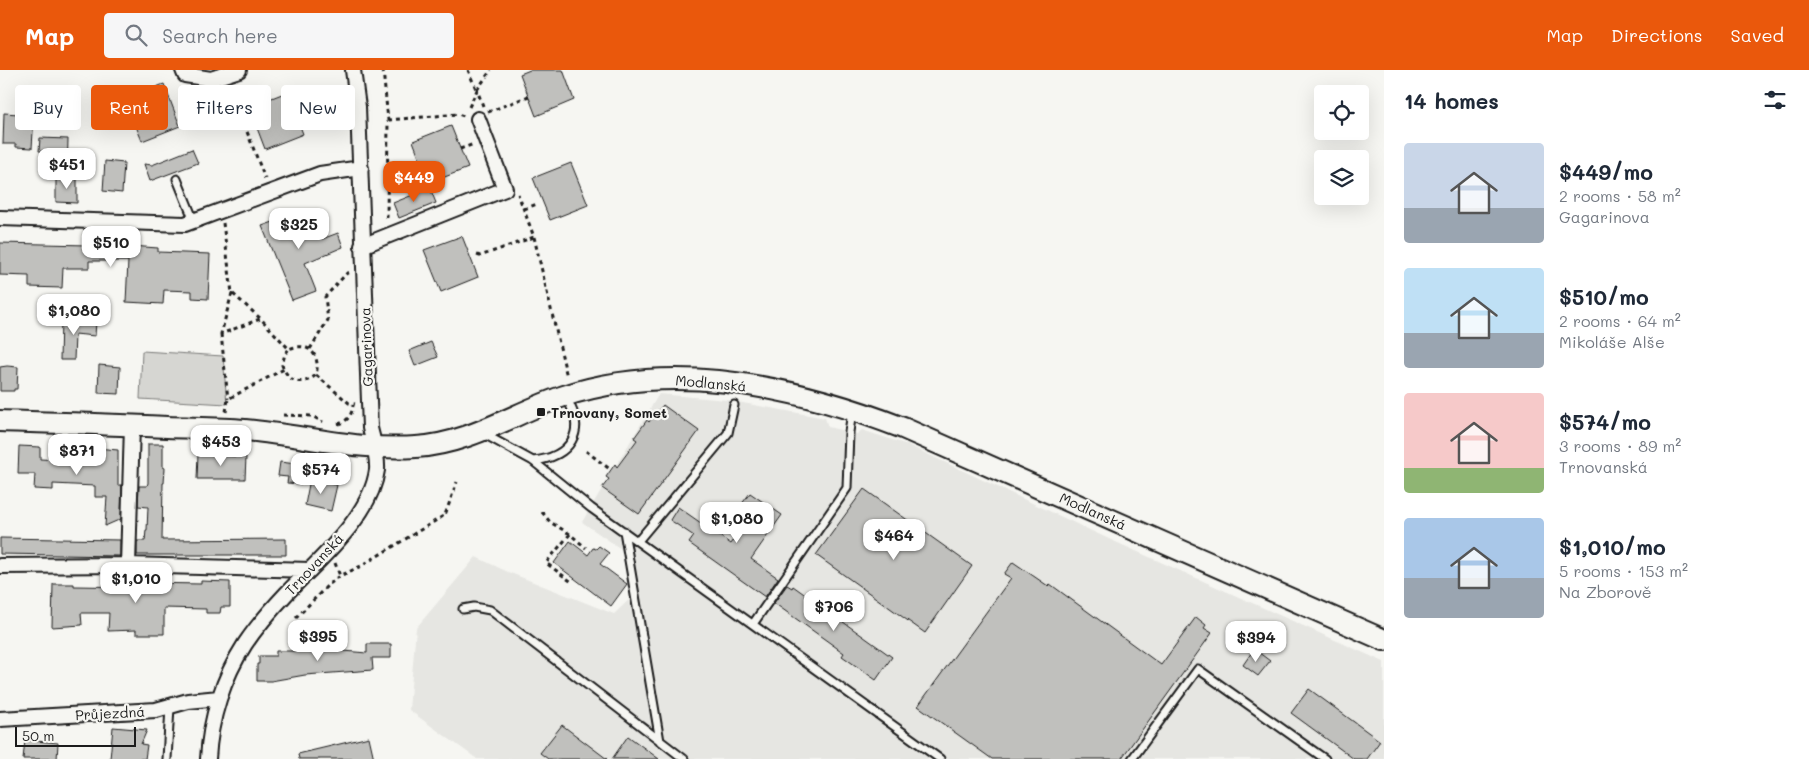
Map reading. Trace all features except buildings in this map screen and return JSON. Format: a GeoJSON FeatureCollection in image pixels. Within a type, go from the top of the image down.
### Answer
{"type":"FeatureCollection","features":[{"type":"Feature","properties":{"kind":"street"},"geometry":{"type":"LineString","coordinates":[[183,70],[185,75],[210,79],[232,72]]}},
{"type":"Feature","properties":{"kind":"street","name":"Gagarinova"},"geometry":{"type":"LineString","coordinates":[[353,70],[358,107],[361,168],[368,404],[374,446]]}},
{"type":"Feature","properties":{"kind":"street"},"geometry":{"type":"LineString","coordinates":[[362,246],[505,189],[474,118]]}},
{"type":"Feature","properties":{"kind":"street"},"geometry":{"type":"LineString","coordinates":[[0,218],[185,224],[320,174],[361,168]]}},
{"type":"Feature","properties":{"kind":"street","name":"Modlanská"},"geometry":{"type":"LineString","coordinates":[[0,421],[245,430],[404,448],[444,444],[568,395],[627,382],[655,379],[744,385],[804,396],[853,409],[912,432],[1384,640]]}},
{"type":"Feature","properties":{"kind":"street"},"geometry":{"type":"LineString","coordinates":[[128,565],[132,425]]}},
{"type":"Feature","properties":{"kind":"street","name":"Trnovanská"},"geometry":{"type":"LineString","coordinates":[[208,759],[219,698],[232,665],[245,644],[285,594],[341,537],[361,508],[372,488],[377,470],[374,446]]}},
{"type":"Feature","properties":{"kind":"street"},"geometry":{"type":"LineString","coordinates":[[0,566],[128,565],[310,570]]}},
{"type":"Feature","properties":{"kind":"street","name":"Průjezdná"},"geometry":{"type":"LineString","coordinates":[[0,719],[156,710],[188,701],[219,698]]}},
{"type":"Feature","properties":{"kind":"lane"},"geometry":{"type":"LineString","coordinates":[[177,179],[194,221]]}},
{"type":"Feature","properties":{"kind":"lane"},"geometry":{"type":"LineString","coordinates":[[533,461],[547,460],[571,444],[576,433],[576,418],[568,395]]}},
{"type":"Feature","properties":{"kind":"lane"},"geometry":{"type":"LineString","coordinates":[[638,541],[728,433],[734,405]]}},
{"type":"Feature","properties":{"kind":"lane"},"geometry":{"type":"LineString","coordinates":[[753,624],[847,488],[849,432],[853,409]]}},
{"type":"Feature","properties":{"kind":"lane"},"geometry":{"type":"LineString","coordinates":[[480,431],[533,461],[561,485],[940,759]]}},
{"type":"Feature","properties":{"kind":"lane"},"geometry":{"type":"LineString","coordinates":[[624,531],[660,741]]}},
{"type":"Feature","properties":{"kind":"lane"},"geometry":{"type":"LineString","coordinates":[[463,609],[474,607],[490,610],[684,759]]}},
{"type":"Feature","properties":{"kind":"lane"},"geometry":{"type":"LineString","coordinates":[[1132,759],[1198,669],[1325,759]]}},
{"type":"Feature","properties":{"kind":"lane"},"geometry":{"type":"LineString","coordinates":[[167,759],[170,707]]}},
{"type":"Feature","properties":{"kind":"path"},"geometry":{"type":"LineString","coordinates":[[383,70],[388,120],[387,236]]}},
{"type":"Feature","properties":{"kind":"path"},"geometry":{"type":"LineString","coordinates":[[468,70],[485,113],[529,96]]}},
{"type":"Feature","properties":{"kind":"path"},"geometry":{"type":"LineString","coordinates":[[464,116],[477,90],[491,70]]}},
{"type":"Feature","properties":{"kind":"path"},"geometry":{"type":"LineString","coordinates":[[232,72],[270,192]]}},
{"type":"Feature","properties":{"kind":"path"},"geometry":{"type":"LineString","coordinates":[[388,120],[458,114],[474,118]]}},
{"type":"Feature","properties":{"kind":"path"},"geometry":{"type":"LineString","coordinates":[[505,189],[515,186],[534,236],[568,395]]}},
{"type":"Feature","properties":{"kind":"path"},"geometry":{"type":"LineString","coordinates":[[524,209],[537,204]]}},
{"type":"Feature","properties":{"kind":"path"},"geometry":{"type":"LineString","coordinates":[[221,210],[232,293],[221,334],[228,399],[226,412]]}},
{"type":"Feature","properties":{"kind":"path"},"geometry":{"type":"LineString","coordinates":[[477,255],[480,256],[534,236]]}},
{"type":"Feature","properties":{"kind":"path"},"geometry":{"type":"LineString","coordinates":[[310,349],[328,320],[325,297],[347,272],[363,271]]}},
{"type":"Feature","properties":{"kind":"path"},"geometry":{"type":"LineString","coordinates":[[232,293],[261,319],[289,349]]}},
{"type":"Feature","properties":{"kind":"path"},"geometry":{"type":"LineString","coordinates":[[221,334],[261,319]]}},
{"type":"Feature","properties":{"kind":"path"},"geometry":{"type":"LineString","coordinates":[[295,346],[305,346],[310,349],[316,358],[318,369],[316,375],[306,382],[293,381],[288,377],[284,370],[283,359],[289,349],[295,346]]}},
{"type":"Feature","properties":{"kind":"path"},"geometry":{"type":"LineString","coordinates":[[228,399],[284,370]]}},
{"type":"Feature","properties":{"kind":"path"},"geometry":{"type":"LineString","coordinates":[[316,375],[349,403],[368,404]]}},
{"type":"Feature","properties":{"kind":"path"},"geometry":{"type":"LineString","coordinates":[[586,451],[610,470]]}},
{"type":"Feature","properties":{"kind":"path"},"geometry":{"type":"LineString","coordinates":[[296,618],[340,576],[361,566],[445,515],[457,482]]}},
{"type":"Feature","properties":{"kind":"path"},"geometry":{"type":"LineString","coordinates":[[542,512],[550,522],[570,534],[586,548]]}},
{"type":"Feature","properties":{"kind":"path"},"geometry":{"type":"LineString","coordinates":[[570,534],[546,562],[573,583]]}},
{"type":"Feature","properties":{"kind":"path"},"geometry":{"type":"LineString","coordinates":[[334,560],[340,576]]}},
{"type":"Feature","properties":{"kind":"path"},"geometry":{"type":"LineString","coordinates":[[306,599],[310,603]]}},
{"type":"Feature","properties":{"kind":"shaded area"},"geometry":{"type":"Polygon","coordinates":[[[142,351],[223,356],[227,404],[140,399],[142,351]]]}},
{"type":"Feature","properties":{"kind":"shaded area"},"geometry":{"type":"Polygon","coordinates":[[[659,394],[727,400],[825,418],[828,427],[857,434],[862,430],[908,445],[1109,539],[1384,662],[1384,759],[477,759],[409,710],[416,628],[476,557],[508,572],[614,614],[632,597],[621,549],[582,522],[659,394]]]}},
{"type":"Feature","properties":{"kind":"place","name":"Trnovany, Somet"},"geometry":{"type":"Point","coordinates":[541,412]}}]}
